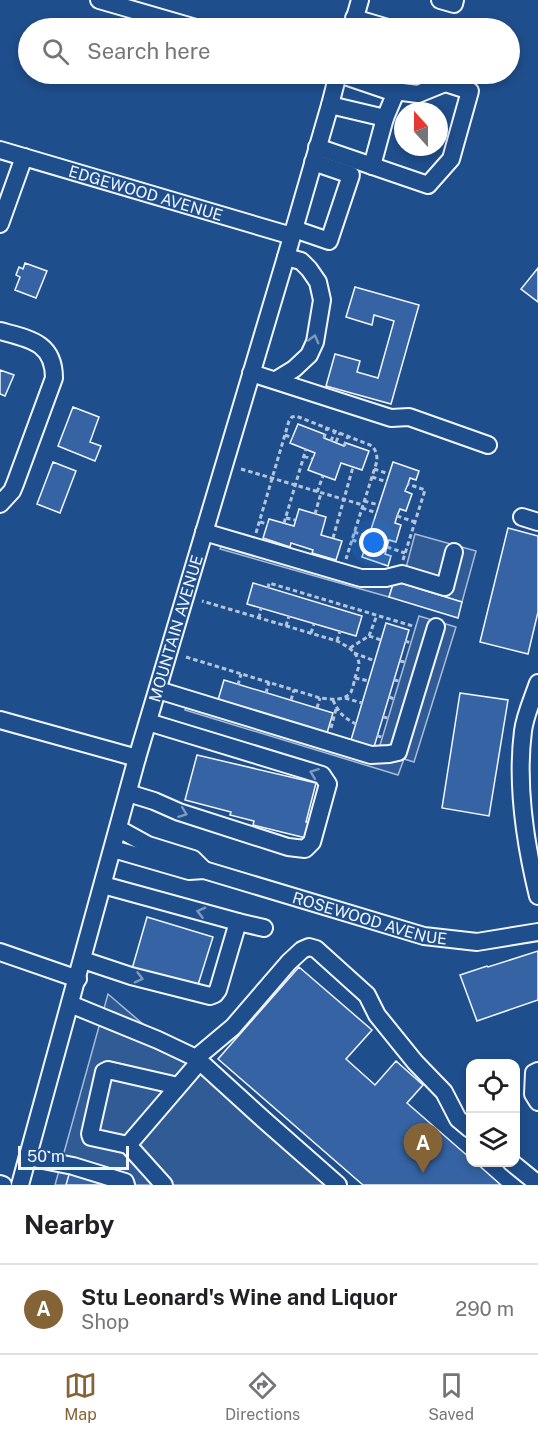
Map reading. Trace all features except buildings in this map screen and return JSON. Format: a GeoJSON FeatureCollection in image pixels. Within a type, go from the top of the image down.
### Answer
{"type":"FeatureCollection","features":[{"type":"Feature","properties":{"kind":"street"},"geometry":{"type":"LineString","coordinates":[[99,0],[161,18]]}},
{"type":"Feature","properties":{"kind":"street"},"geometry":{"type":"LineString","coordinates":[[355,18],[360,0]]}},
{"type":"Feature","properties":{"kind":"street"},"geometry":{"type":"LineString","coordinates":[[440,0],[454,4],[455,0]]}},
{"type":"Feature","properties":{"kind":"street","name":"MOUNTAIN AVENUE"},"geometry":{"type":"LineString","coordinates":[[20,1185],[137,758],[335,84]]}},
{"type":"Feature","properties":{"kind":"street"},"geometry":{"type":"LineString","coordinates":[[374,84],[386,90],[418,94],[436,84]]}},
{"type":"Feature","properties":{"kind":"street"},"geometry":{"type":"LineString","coordinates":[[315,154],[372,166],[429,185],[451,159],[470,91],[458,84]]}},
{"type":"Feature","properties":{"kind":"street"},"geometry":{"type":"LineString","coordinates":[[372,166],[385,118],[396,92]]}},
{"type":"Feature","properties":{"kind":"street"},"geometry":{"type":"LineString","coordinates":[[330,105],[385,118]]}},
{"type":"Feature","properties":{"kind":"street","name":"EDGEWOOD AVENUE"},"geometry":{"type":"LineString","coordinates":[[0,150],[293,233],[329,241],[351,175],[315,154]]}},
{"type":"Feature","properties":{"kind":"street"},"geometry":{"type":"LineString","coordinates":[[0,224],[24,157]]}},
{"type":"Feature","properties":{"kind":"street"},"geometry":{"type":"LineString","coordinates":[[276,380],[294,369],[309,355],[315,342],[322,300],[318,282],[309,270],[301,261],[286,257]]}},
{"type":"Feature","properties":{"kind":"street"},"geometry":{"type":"LineString","coordinates":[[0,331],[36,342],[44,348],[51,357],[54,378],[12,491],[0,504]]}},
{"type":"Feature","properties":{"kind":"street"},"geometry":{"type":"LineString","coordinates":[[251,373],[391,418],[409,417],[488,445]]}},
{"type":"Feature","properties":{"kind":"street"},"geometry":{"type":"LineString","coordinates":[[204,532],[361,578],[387,578],[402,574],[445,587],[454,552]]}},
{"type":"Feature","properties":{"kind":"street"},"geometry":{"type":"LineString","coordinates":[[158,690],[371,755],[398,752],[435,627]]}},
{"type":"Feature","properties":{"kind":"street"},"geometry":{"type":"LineString","coordinates":[[538,683],[523,729],[520,783],[529,858],[538,896]]}},
{"type":"Feature","properties":{"kind":"street"},"geometry":{"type":"LineString","coordinates":[[0,720],[137,758]]}},
{"type":"Feature","properties":{"kind":"street"},"geometry":{"type":"LineString","coordinates":[[128,793],[179,812],[288,846],[304,849],[312,842],[328,784],[322,775],[148,722]]}},
{"type":"Feature","properties":{"kind":"street","name":"ROSEWOOD AVENUE"},"geometry":{"type":"LineString","coordinates":[[119,829],[148,845],[193,859],[204,870]]}},
{"type":"Feature","properties":{"kind":"street","name":"ROSEWOOD AVENUE"},"geometry":{"type":"LineString","coordinates":[[113,849],[189,871],[204,870],[424,936],[477,942],[538,932]]}},
{"type":"Feature","properties":{"kind":"street"},"geometry":{"type":"LineString","coordinates":[[103,885],[264,928]]}},
{"type":"Feature","properties":{"kind":"street"},"geometry":{"type":"LineString","coordinates":[[83,960],[210,996],[218,990],[238,922]]}},
{"type":"Feature","properties":{"kind":"street"},"geometry":{"type":"LineString","coordinates":[[128,1145],[198,1059],[233,1027],[289,962],[309,947],[316,949],[367,995],[377,1015],[415,1062],[444,1092],[458,1119],[466,1125]]}},
{"type":"Feature","properties":{"kind":"street"},"geometry":{"type":"LineString","coordinates":[[0,952],[78,979]]}},
{"type":"Feature","properties":{"kind":"street"},"geometry":{"type":"LineString","coordinates":[[70,1004],[198,1059],[339,1185]]}},
{"type":"Feature","properties":{"kind":"street"},"geometry":{"type":"LineString","coordinates":[[164,1185],[128,1145],[92,1137],[90,1134],[104,1072],[108,1070],[178,1086]]}},
{"type":"Feature","properties":{"kind":"street"},"geometry":{"type":"LineString","coordinates":[[538,1071],[534,1073],[533,1094],[538,1102]]}},
{"type":"Feature","properties":{"kind":"street"},"geometry":{"type":"LineString","coordinates":[[28,1157],[73,1166],[125,1182],[126,1185]]}},
{"type":"Feature","properties":{"kind":"street"},"geometry":{"type":"LineString","coordinates":[[518,1167],[538,1184]]}},
{"type":"Feature","properties":{"kind":"path"},"geometry":{"type":"LineString","coordinates":[[252,546],[285,435],[292,417],[296,416],[357,440],[374,448],[377,454],[377,461],[341,572]]}},
{"type":"Feature","properties":{"kind":"path"},"geometry":{"type":"LineString","coordinates":[[307,428],[309,421]]}},
{"type":"Feature","properties":{"kind":"path"},"geometry":{"type":"LineString","coordinates":[[324,438],[327,428]]}},
{"type":"Feature","properties":{"kind":"path"},"geometry":{"type":"LineString","coordinates":[[334,442],[337,432]]}},
{"type":"Feature","properties":{"kind":"path"},"geometry":{"type":"LineString","coordinates":[[285,435],[293,438]]}},
{"type":"Feature","properties":{"kind":"path"},"geometry":{"type":"LineString","coordinates":[[344,446],[348,436]]}},
{"type":"Feature","properties":{"kind":"path"},"geometry":{"type":"LineString","coordinates":[[355,446],[357,440]]}},
{"type":"Feature","properties":{"kind":"path"},"geometry":{"type":"LineString","coordinates":[[284,524],[306,449]]}},
{"type":"Feature","properties":{"kind":"path"},"geometry":{"type":"LineString","coordinates":[[304,456],[312,459]]}},
{"type":"Feature","properties":{"kind":"path"},"geometry":{"type":"LineString","coordinates":[[333,538],[353,467]]}},
{"type":"Feature","properties":{"kind":"path"},"geometry":{"type":"LineString","coordinates":[[374,469],[389,474]]}},
{"type":"Feature","properties":{"kind":"path"},"geometry":{"type":"LineString","coordinates":[[241,470],[363,505],[376,513]]}},
{"type":"Feature","properties":{"kind":"path"},"geometry":{"type":"LineString","coordinates":[[315,514],[323,476]]}},
{"type":"Feature","properties":{"kind":"path"},"geometry":{"type":"LineString","coordinates":[[372,477],[387,482]]}},
{"type":"Feature","properties":{"kind":"path"},"geometry":{"type":"LineString","coordinates":[[402,574],[405,553],[425,490],[408,484]]}},
{"type":"Feature","properties":{"kind":"path"},"geometry":{"type":"LineString","coordinates":[[363,505],[379,505]]}},
{"type":"Feature","properties":{"kind":"path"},"geometry":{"type":"LineString","coordinates":[[397,516],[415,522]]}},
{"type":"Feature","properties":{"kind":"path"},"geometry":{"type":"LineString","coordinates":[[286,518],[296,520]]}},
{"type":"Feature","properties":{"kind":"path"},"geometry":{"type":"LineString","coordinates":[[260,522],[268,524]]}},
{"type":"Feature","properties":{"kind":"path"},"geometry":{"type":"LineString","coordinates":[[354,532],[369,537]]}},
{"type":"Feature","properties":{"kind":"path"},"geometry":{"type":"LineString","coordinates":[[352,540],[366,544]]}},
{"type":"Feature","properties":{"kind":"path"},"geometry":{"type":"LineString","coordinates":[[387,547],[405,553]]}},
{"type":"Feature","properties":{"kind":"path"},"geometry":{"type":"LineString","coordinates":[[268,588],[269,583],[295,594],[416,627]]}},
{"type":"Feature","properties":{"kind":"path"},"geometry":{"type":"LineString","coordinates":[[202,601],[337,641],[350,648],[359,665],[351,692],[345,698]]}},
{"type":"Feature","properties":{"kind":"path"},"geometry":{"type":"LineString","coordinates":[[259,618],[261,608]]}},
{"type":"Feature","properties":{"kind":"path"},"geometry":{"type":"LineString","coordinates":[[350,648],[369,636],[376,615]]}},
{"type":"Feature","properties":{"kind":"path"},"geometry":{"type":"LineString","coordinates":[[286,626],[289,616]]}},
{"type":"Feature","properties":{"kind":"path"},"geometry":{"type":"LineString","coordinates":[[311,633],[314,624]]}},
{"type":"Feature","properties":{"kind":"path"},"geometry":{"type":"LineString","coordinates":[[337,641],[340,631]]}},
{"type":"Feature","properties":{"kind":"path"},"geometry":{"type":"LineString","coordinates":[[369,636],[381,640]]}},
{"type":"Feature","properties":{"kind":"path"},"geometry":{"type":"LineString","coordinates":[[405,641],[411,643]]}},
{"type":"Feature","properties":{"kind":"path"},"geometry":{"type":"LineString","coordinates":[[354,653],[375,661]]}},
{"type":"Feature","properties":{"kind":"path"},"geometry":{"type":"LineString","coordinates":[[186,657],[320,698],[333,700],[345,698],[362,703]]}},
{"type":"Feature","properties":{"kind":"path"},"geometry":{"type":"LineString","coordinates":[[400,660],[405,662]]}},
{"type":"Feature","properties":{"kind":"path"},"geometry":{"type":"LineString","coordinates":[[238,685],[242,674]]}},
{"type":"Feature","properties":{"kind":"path"},"geometry":{"type":"LineString","coordinates":[[355,678],[369,681]]}},
{"type":"Feature","properties":{"kind":"path"},"geometry":{"type":"LineString","coordinates":[[394,680],[399,681]]}},
{"type":"Feature","properties":{"kind":"path"},"geometry":{"type":"LineString","coordinates":[[266,693],[269,682]]}},
{"type":"Feature","properties":{"kind":"path"},"geometry":{"type":"LineString","coordinates":[[291,700],[294,690]]}},
{"type":"Feature","properties":{"kind":"path"},"geometry":{"type":"LineString","coordinates":[[317,708],[320,698]]}},
{"type":"Feature","properties":{"kind":"path"},"geometry":{"type":"LineString","coordinates":[[389,698],[394,699]]}},
{"type":"Feature","properties":{"kind":"path"},"geometry":{"type":"LineString","coordinates":[[333,700],[336,709],[356,724]]}},
{"type":"Feature","properties":{"kind":"path"},"geometry":{"type":"LineString","coordinates":[[383,717],[388,718]]}},
{"type":"Feature","properties":{"kind":"path"},"geometry":{"type":"LineString","coordinates":[[377,736],[382,737]]}},
{"type":"Feature","properties":{"kind":"shaded area"},"geometry":{"type":"Polygon","coordinates":[[[415,534],[476,551],[462,602],[394,581],[389,597],[220,549],[224,538],[361,578],[402,574],[415,534]]]}},
{"type":"Feature","properties":{"kind":"shaded area"},"geometry":{"type":"Polygon","coordinates":[[[419,616],[456,627],[414,762],[404,759],[398,775],[185,710],[189,699],[377,755],[419,616]]]}},
{"type":"Feature","properties":{"kind":"shaded area"},"geometry":{"type":"Polygon","coordinates":[[[108,994],[330,1185],[55,1185],[108,994]]]}},
{"type":"Feature","properties":{"kind":"place","name":"Stu Leonard's Wine and Liquor"},"geometry":{"type":"Point","coordinates":[423,1173]}}]}
